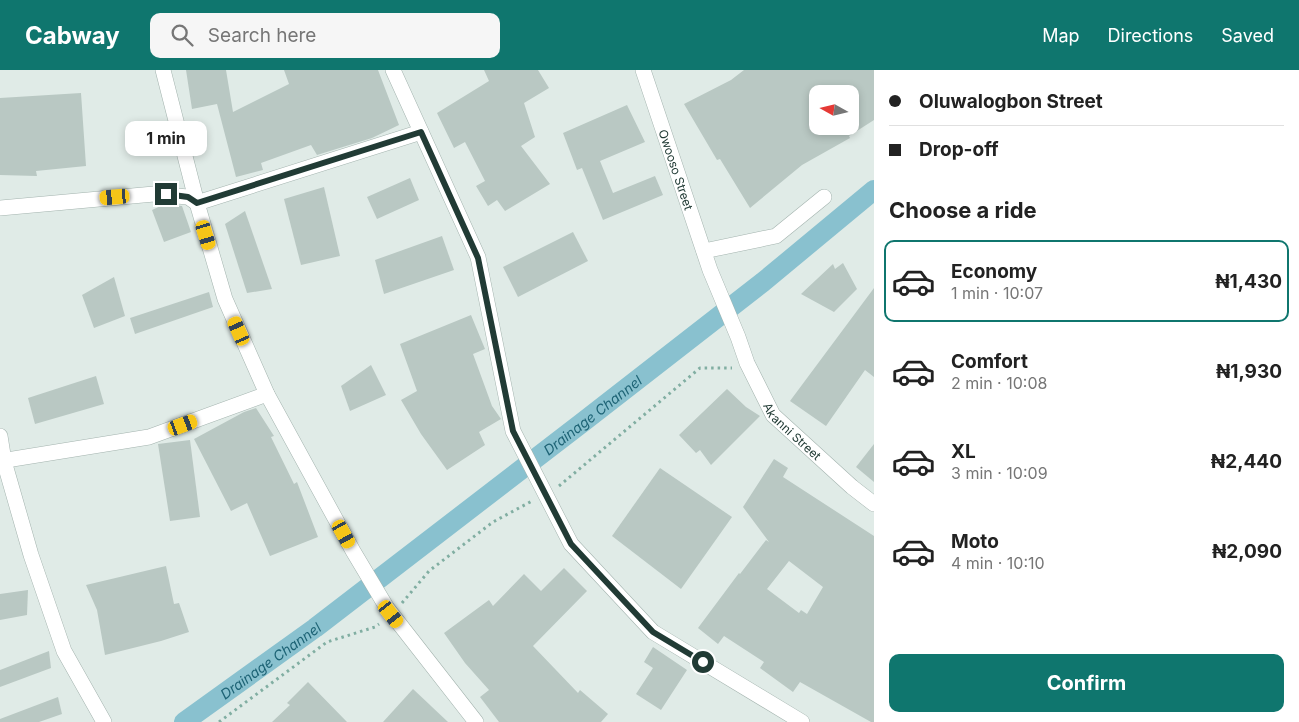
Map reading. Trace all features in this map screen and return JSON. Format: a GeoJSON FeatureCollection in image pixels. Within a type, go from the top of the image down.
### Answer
{"type":"FeatureCollection","features":[{"type":"Feature","properties":{"kind":"street"},"geometry":{"type":"LineString","coordinates":[[164,70],[197,203],[225,299],[267,394],[353,551],[389,611],[476,722]]}},
{"type":"Feature","properties":{"kind":"street"},"geometry":{"type":"LineString","coordinates":[[393,70],[478,258],[513,431],[571,544],[653,632],[802,722]]}},
{"type":"Feature","properties":{"kind":"street","name":"Owooso Street"},"geometry":{"type":"LineString","coordinates":[[648,72],[710,270],[738,337]]}},
{"type":"Feature","properties":{"kind":"street"},"geometry":{"type":"LineString","coordinates":[[197,203],[421,132]]}},
{"type":"Feature","properties":{"kind":"street"},"geometry":{"type":"LineString","coordinates":[[0,208],[154,194],[188,197],[197,203]]}},
{"type":"Feature","properties":{"kind":"street"},"geometry":{"type":"LineString","coordinates":[[704,251],[776,236],[824,197]]}},
{"type":"Feature","properties":{"kind":"street","name":"Akanni Street"},"geometry":{"type":"LineString","coordinates":[[738,337],[747,363],[773,415],[852,487],[874,504]]}},
{"type":"Feature","properties":{"kind":"street"},"geometry":{"type":"LineString","coordinates":[[2,461],[149,437],[267,394]]}},
{"type":"Feature","properties":{"kind":"street"},"geometry":{"type":"LineString","coordinates":[[0,436],[2,461],[30,555],[64,651],[104,722]]}},
{"type":"Feature","properties":{"kind":"path"},"geometry":{"type":"LineString","coordinates":[[219,722],[327,642],[375,627],[428,572],[493,522],[543,490],[565,481],[700,368],[734,368],[747,363]]}},
{"type":"Feature","properties":{"kind":"building"},"geometry":{"type":"Polygon","coordinates":[[[186,70],[226,70],[233,112],[289,84],[284,70],[378,70],[399,125],[372,138],[317,155],[311,145],[261,163],[263,170],[236,177],[217,104],[192,109],[186,70]]]}},
{"type":"Feature","properties":{"kind":"building"},"geometry":{"type":"Polygon","coordinates":[[[484,70],[538,70],[549,88],[524,103],[535,137],[521,146],[550,184],[505,211],[497,200],[488,206],[476,186],[485,181],[465,142],[454,148],[437,113],[489,81],[484,70]]]}},
{"type":"Feature","properties":{"kind":"building"},"geometry":{"type":"Polygon","coordinates":[[[744,70],[874,70],[874,120],[859,130],[859,85],[809,85],[809,135],[851,135],[850,138],[802,165],[750,208],[720,159],[717,160],[684,104],[731,80],[744,70]]]}},
{"type":"Feature","properties":{"kind":"building"},"geometry":{"type":"Polygon","coordinates":[[[81,93],[86,166],[36,171],[37,176],[0,175],[0,98],[81,93]]]}},
{"type":"Feature","properties":{"kind":"building"},"geometry":{"type":"Polygon","coordinates":[[[627,105],[645,142],[600,161],[613,193],[655,176],[663,195],[603,220],[582,168],[577,170],[563,133],[627,105]]]}},
{"type":"Feature","properties":{"kind":"building"},"geometry":{"type":"Polygon","coordinates":[[[410,178],[419,200],[377,219],[367,197],[410,178]]]}},
{"type":"Feature","properties":{"kind":"building"},"geometry":{"type":"Polygon","coordinates":[[[324,187],[340,256],[301,265],[284,199],[324,187]]]}},
{"type":"Feature","properties":{"kind":"building"},"geometry":{"type":"Polygon","coordinates":[[[165,204],[182,206],[191,232],[164,242],[152,210],[165,204]]]}},
{"type":"Feature","properties":{"kind":"building"},"geometry":{"type":"Polygon","coordinates":[[[245,211],[272,289],[247,293],[225,224],[245,211]]]}},
{"type":"Feature","properties":{"kind":"building"},"geometry":{"type":"Polygon","coordinates":[[[573,232],[588,261],[518,297],[503,267],[573,232]]]}},
{"type":"Feature","properties":{"kind":"building"},"geometry":{"type":"Polygon","coordinates":[[[442,236],[454,270],[384,294],[375,260],[442,236]]]}},
{"type":"Feature","properties":{"kind":"building"},"geometry":{"type":"Polygon","coordinates":[[[843,263],[857,289],[834,312],[801,294],[833,264],[835,269],[843,263]]]}},
{"type":"Feature","properties":{"kind":"building"},"geometry":{"type":"Polygon","coordinates":[[[114,277],[125,316],[94,328],[82,295],[114,277]]]}},
{"type":"Feature","properties":{"kind":"building"},"geometry":{"type":"Polygon","coordinates":[[[874,288],[874,377],[865,370],[826,426],[790,401],[874,288]]]}},
{"type":"Feature","properties":{"kind":"building"},"geometry":{"type":"Polygon","coordinates":[[[209,292],[213,307],[135,334],[130,318],[209,292]]]}},
{"type":"Feature","properties":{"kind":"building"},"geometry":{"type":"Polygon","coordinates":[[[471,315],[485,349],[473,354],[492,406],[501,419],[479,432],[485,445],[447,470],[421,434],[401,400],[417,391],[400,344],[471,315]]]}},
{"type":"Feature","properties":{"kind":"building"},"geometry":{"type":"Polygon","coordinates":[[[371,365],[386,395],[350,411],[341,386],[371,365]]]}},
{"type":"Feature","properties":{"kind":"building"},"geometry":{"type":"Polygon","coordinates":[[[96,376],[104,404],[35,424],[28,398],[96,376]]]}},
{"type":"Feature","properties":{"kind":"building"},"geometry":{"type":"Polygon","coordinates":[[[727,389],[746,407],[760,416],[711,465],[700,450],[696,453],[679,435],[727,389]]]}},
{"type":"Feature","properties":{"kind":"building"},"geometry":{"type":"Polygon","coordinates":[[[256,408],[274,436],[271,437],[294,484],[297,482],[318,537],[270,556],[247,503],[231,511],[194,439],[244,412],[256,408]]]}},
{"type":"Feature","properties":{"kind":"building"},"geometry":{"type":"Polygon","coordinates":[[[190,440],[200,517],[170,521],[158,444],[190,440]]]}},
{"type":"Feature","properties":{"kind":"building"},"geometry":{"type":"Polygon","coordinates":[[[874,444],[874,482],[856,467],[874,444]]]}},
{"type":"Feature","properties":{"kind":"building"},"geometry":{"type":"Polygon","coordinates":[[[774,459],[788,468],[783,477],[874,536],[874,722],[800,682],[793,692],[760,668],[764,662],[724,636],[718,644],[698,628],[766,540],[769,542],[743,507],[774,459]],[[789,561],[767,589],[799,613],[801,610],[807,614],[823,587],[789,561]]]}},
{"type":"Feature","properties":{"kind":"building"},"geometry":{"type":"Polygon","coordinates":[[[660,468],[732,517],[681,589],[612,536],[660,468]]]}},
{"type":"Feature","properties":{"kind":"building"},"geometry":{"type":"Polygon","coordinates":[[[166,566],[174,604],[179,603],[189,632],[105,655],[97,610],[86,585],[166,566]]]}},
{"type":"Feature","properties":{"kind":"building"},"geometry":{"type":"Polygon","coordinates":[[[564,568],[587,591],[533,646],[578,693],[580,690],[608,714],[601,722],[499,722],[480,697],[489,690],[465,663],[444,633],[489,600],[493,606],[524,574],[541,591],[564,568]]]}},
{"type":"Feature","properties":{"kind":"building"},"geometry":{"type":"Polygon","coordinates":[[[28,590],[27,615],[0,620],[0,594],[28,590]]]}},
{"type":"Feature","properties":{"kind":"building"},"geometry":{"type":"Polygon","coordinates":[[[653,647],[687,670],[661,710],[636,694],[653,668],[644,662],[653,647]]]}},
{"type":"Feature","properties":{"kind":"building"},"geometry":{"type":"Polygon","coordinates":[[[49,651],[51,668],[0,687],[0,670],[49,651]]]}},
{"type":"Feature","properties":{"kind":"building"},"geometry":{"type":"Polygon","coordinates":[[[308,682],[347,722],[272,722],[290,705],[287,703],[308,682]]]}},
{"type":"Feature","properties":{"kind":"building"},"geometry":{"type":"Polygon","coordinates":[[[413,689],[448,722],[383,722],[413,689]]]}},
{"type":"Feature","properties":{"kind":"building"},"geometry":{"type":"Polygon","coordinates":[[[58,697],[62,714],[39,722],[0,722],[0,719],[58,697]]]}},
{"type":"Feature","properties":{"kind":"waterway","name":"Drainage Channel"},"geometry":{"type":"LineString","coordinates":[[184,722],[315,628],[583,422],[763,282],[874,190]]}},
{"type":"Feature","properties":{"kind":"route"},"geometry":{"type":"LineString","coordinates":[[166,194],[188,197],[197,203],[421,132],[478,258],[513,431],[571,544],[653,632],[703,662]]}}]}
